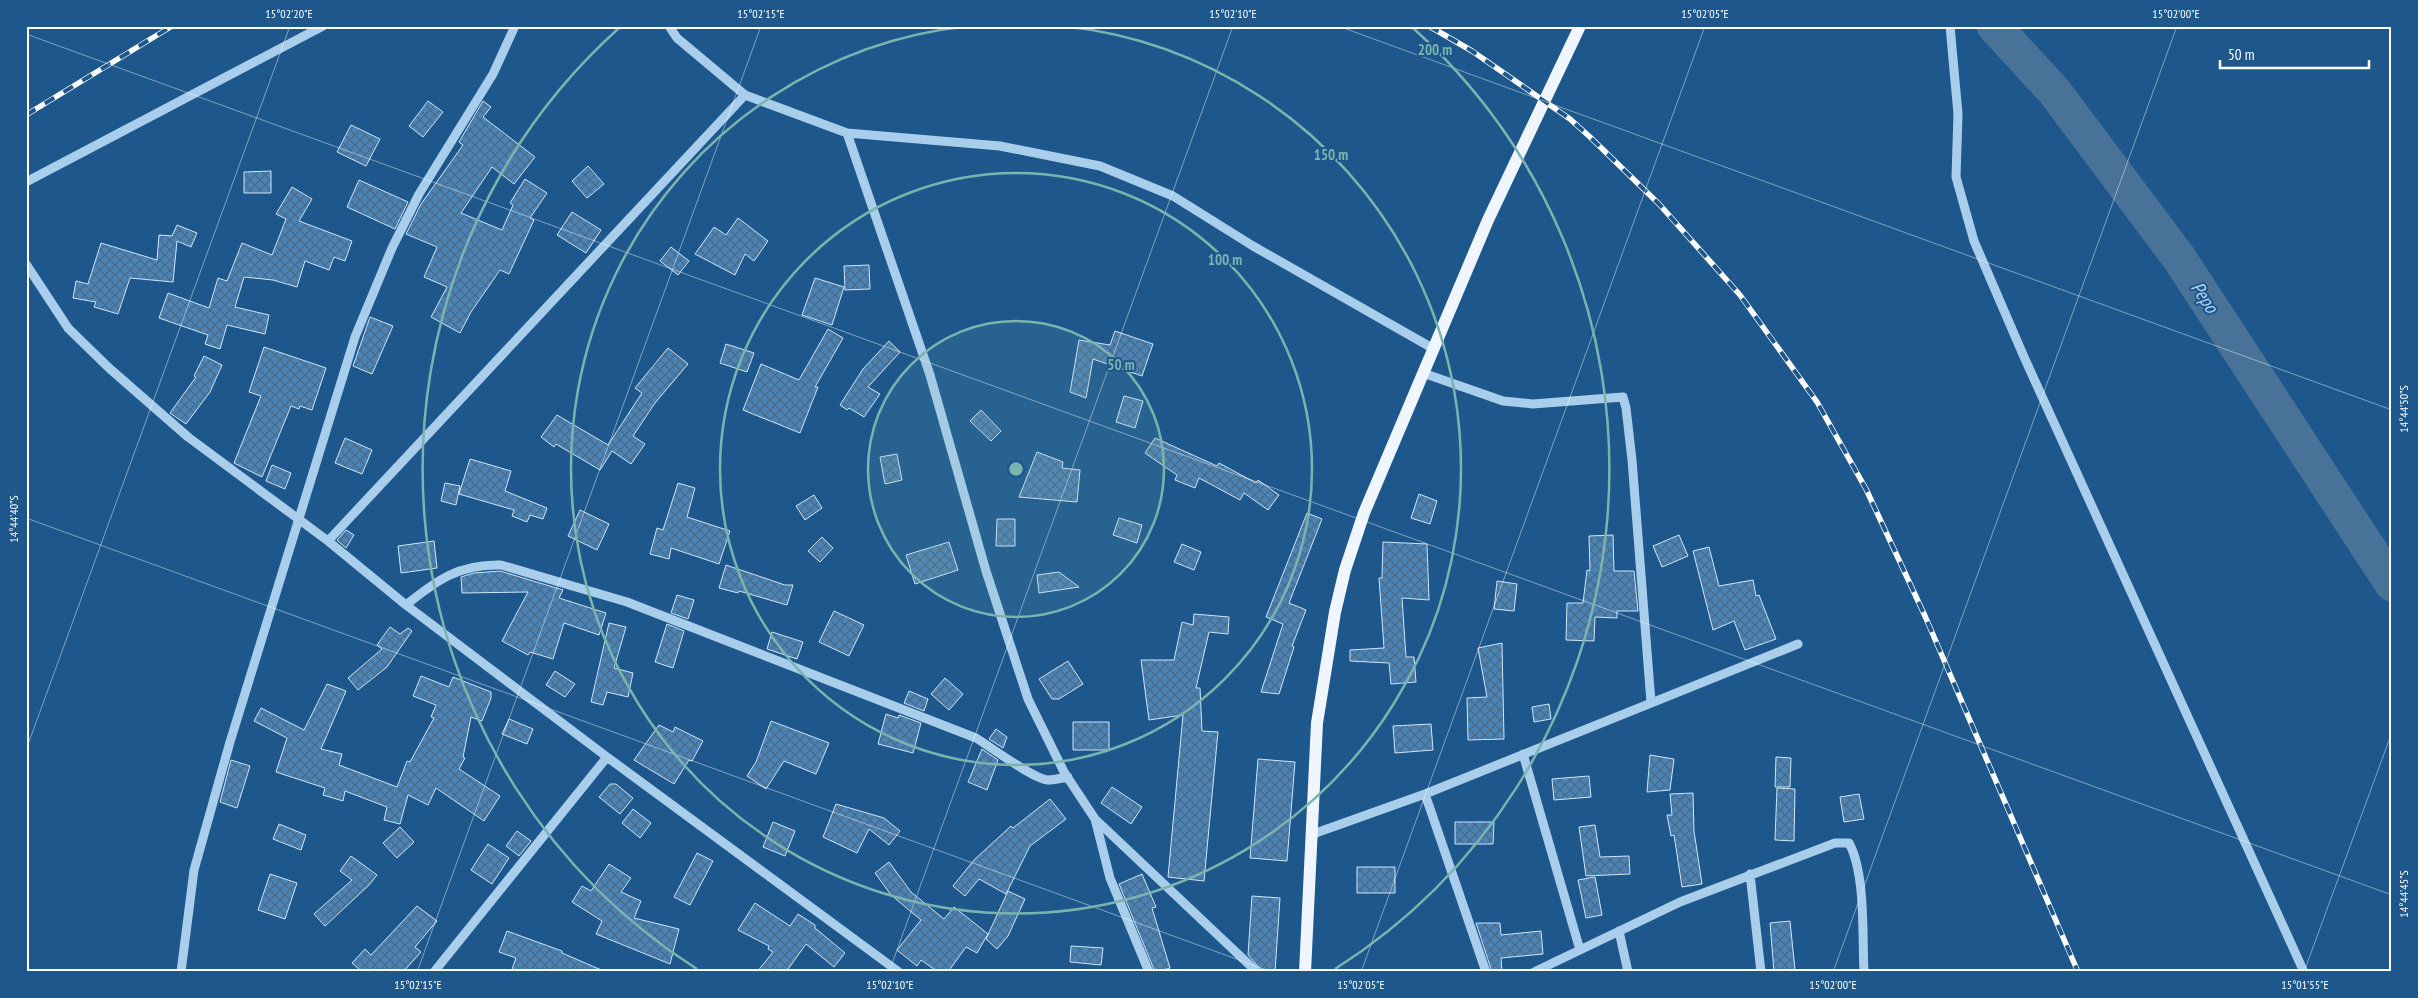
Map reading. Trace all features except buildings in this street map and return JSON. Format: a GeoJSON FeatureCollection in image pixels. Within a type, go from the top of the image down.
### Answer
{"type":"FeatureCollection","features":[{"type":"Feature","properties":{"kind":"main road"},"geometry":{"type":"LineString","coordinates":[[1305,972],[1317,723],[1335,612],[1345,570],[1364,513],[1488,220],[1580,26]]}},
{"type":"Feature","properties":{"kind":"street"},"geometry":{"type":"LineString","coordinates":[[26,182],[323,26]]}},
{"type":"Feature","properties":{"kind":"street"},"geometry":{"type":"LineString","coordinates":[[181,972],[194,870],[230,742],[355,337],[392,248],[419,194],[493,74],[515,26]]}},
{"type":"Feature","properties":{"kind":"street"},"geometry":{"type":"LineString","coordinates":[[669,26],[677,38],[745,95],[847,133],[1000,146],[1100,166],[1173,196],[1253,246],[1434,349]]}},
{"type":"Feature","properties":{"kind":"street"},"geometry":{"type":"LineString","coordinates":[[1950,26],[1958,114],[1956,177],[1974,241],[2024,357],[2304,972]]}},
{"type":"Feature","properties":{"kind":"street"},"geometry":{"type":"LineString","coordinates":[[328,541],[745,95]]}},
{"type":"Feature","properties":{"kind":"street"},"geometry":{"type":"LineString","coordinates":[[847,133],[930,375],[986,571],[1028,699],[1068,777],[1095,819],[1257,972]]}},
{"type":"Feature","properties":{"kind":"street"},"geometry":{"type":"LineString","coordinates":[[26,264],[68,328],[109,368],[188,437],[328,541],[406,605],[607,758],[899,972]]}},
{"type":"Feature","properties":{"kind":"street"},"geometry":{"type":"LineString","coordinates":[[1423,373],[1503,401],[1533,404],[1623,397],[1632,460],[1651,702]]}},
{"type":"Feature","properties":{"kind":"street"},"geometry":{"type":"LineString","coordinates":[[406,605],[427,588],[457,570],[481,565],[501,565],[627,602],[966,734],[1008,757],[1028,774],[1047,780],[1068,777]]}},
{"type":"Feature","properties":{"kind":"street"},"geometry":{"type":"LineString","coordinates":[[1313,834],[1425,794],[1798,644]]}},
{"type":"Feature","properties":{"kind":"street"},"geometry":{"type":"LineString","coordinates":[[1523,754],[1580,950]]}},
{"type":"Feature","properties":{"kind":"street"},"geometry":{"type":"LineString","coordinates":[[434,972],[607,758]]}},
{"type":"Feature","properties":{"kind":"street"},"geometry":{"type":"LineString","coordinates":[[1425,794],[1486,972]]}},
{"type":"Feature","properties":{"kind":"street"},"geometry":{"type":"LineString","coordinates":[[1095,819],[1110,878],[1149,972]]}},
{"type":"Feature","properties":{"kind":"street"},"geometry":{"type":"LineString","coordinates":[[1534,972],[1680,902],[1835,843],[1849,843],[1855,855],[1859,873],[1864,972]]}},
{"type":"Feature","properties":{"kind":"street"},"geometry":{"type":"LineString","coordinates":[[1750,874],[1761,972]]}},
{"type":"Feature","properties":{"kind":"street"},"geometry":{"type":"LineString","coordinates":[[1619,931],[1628,972]]}},
{"type":"Feature","properties":{"kind":"waterway","name":"Pepo"},"geometry":{"type":"LineString","coordinates":[[1994,26],[2054,91],[2179,258],[2392,584]]}},
{"type":"Feature","properties":{"kind":"railway"},"geometry":{"type":"LineString","coordinates":[[26,115],[172,26]]}},
{"type":"Feature","properties":{"kind":"railway"},"geometry":{"type":"LineString","coordinates":[[1429,26],[1472,51],[1570,119],[1590,137],[1659,204],[1740,295],[1817,402],[1866,489],[1925,616],[2078,972]]}}]}
